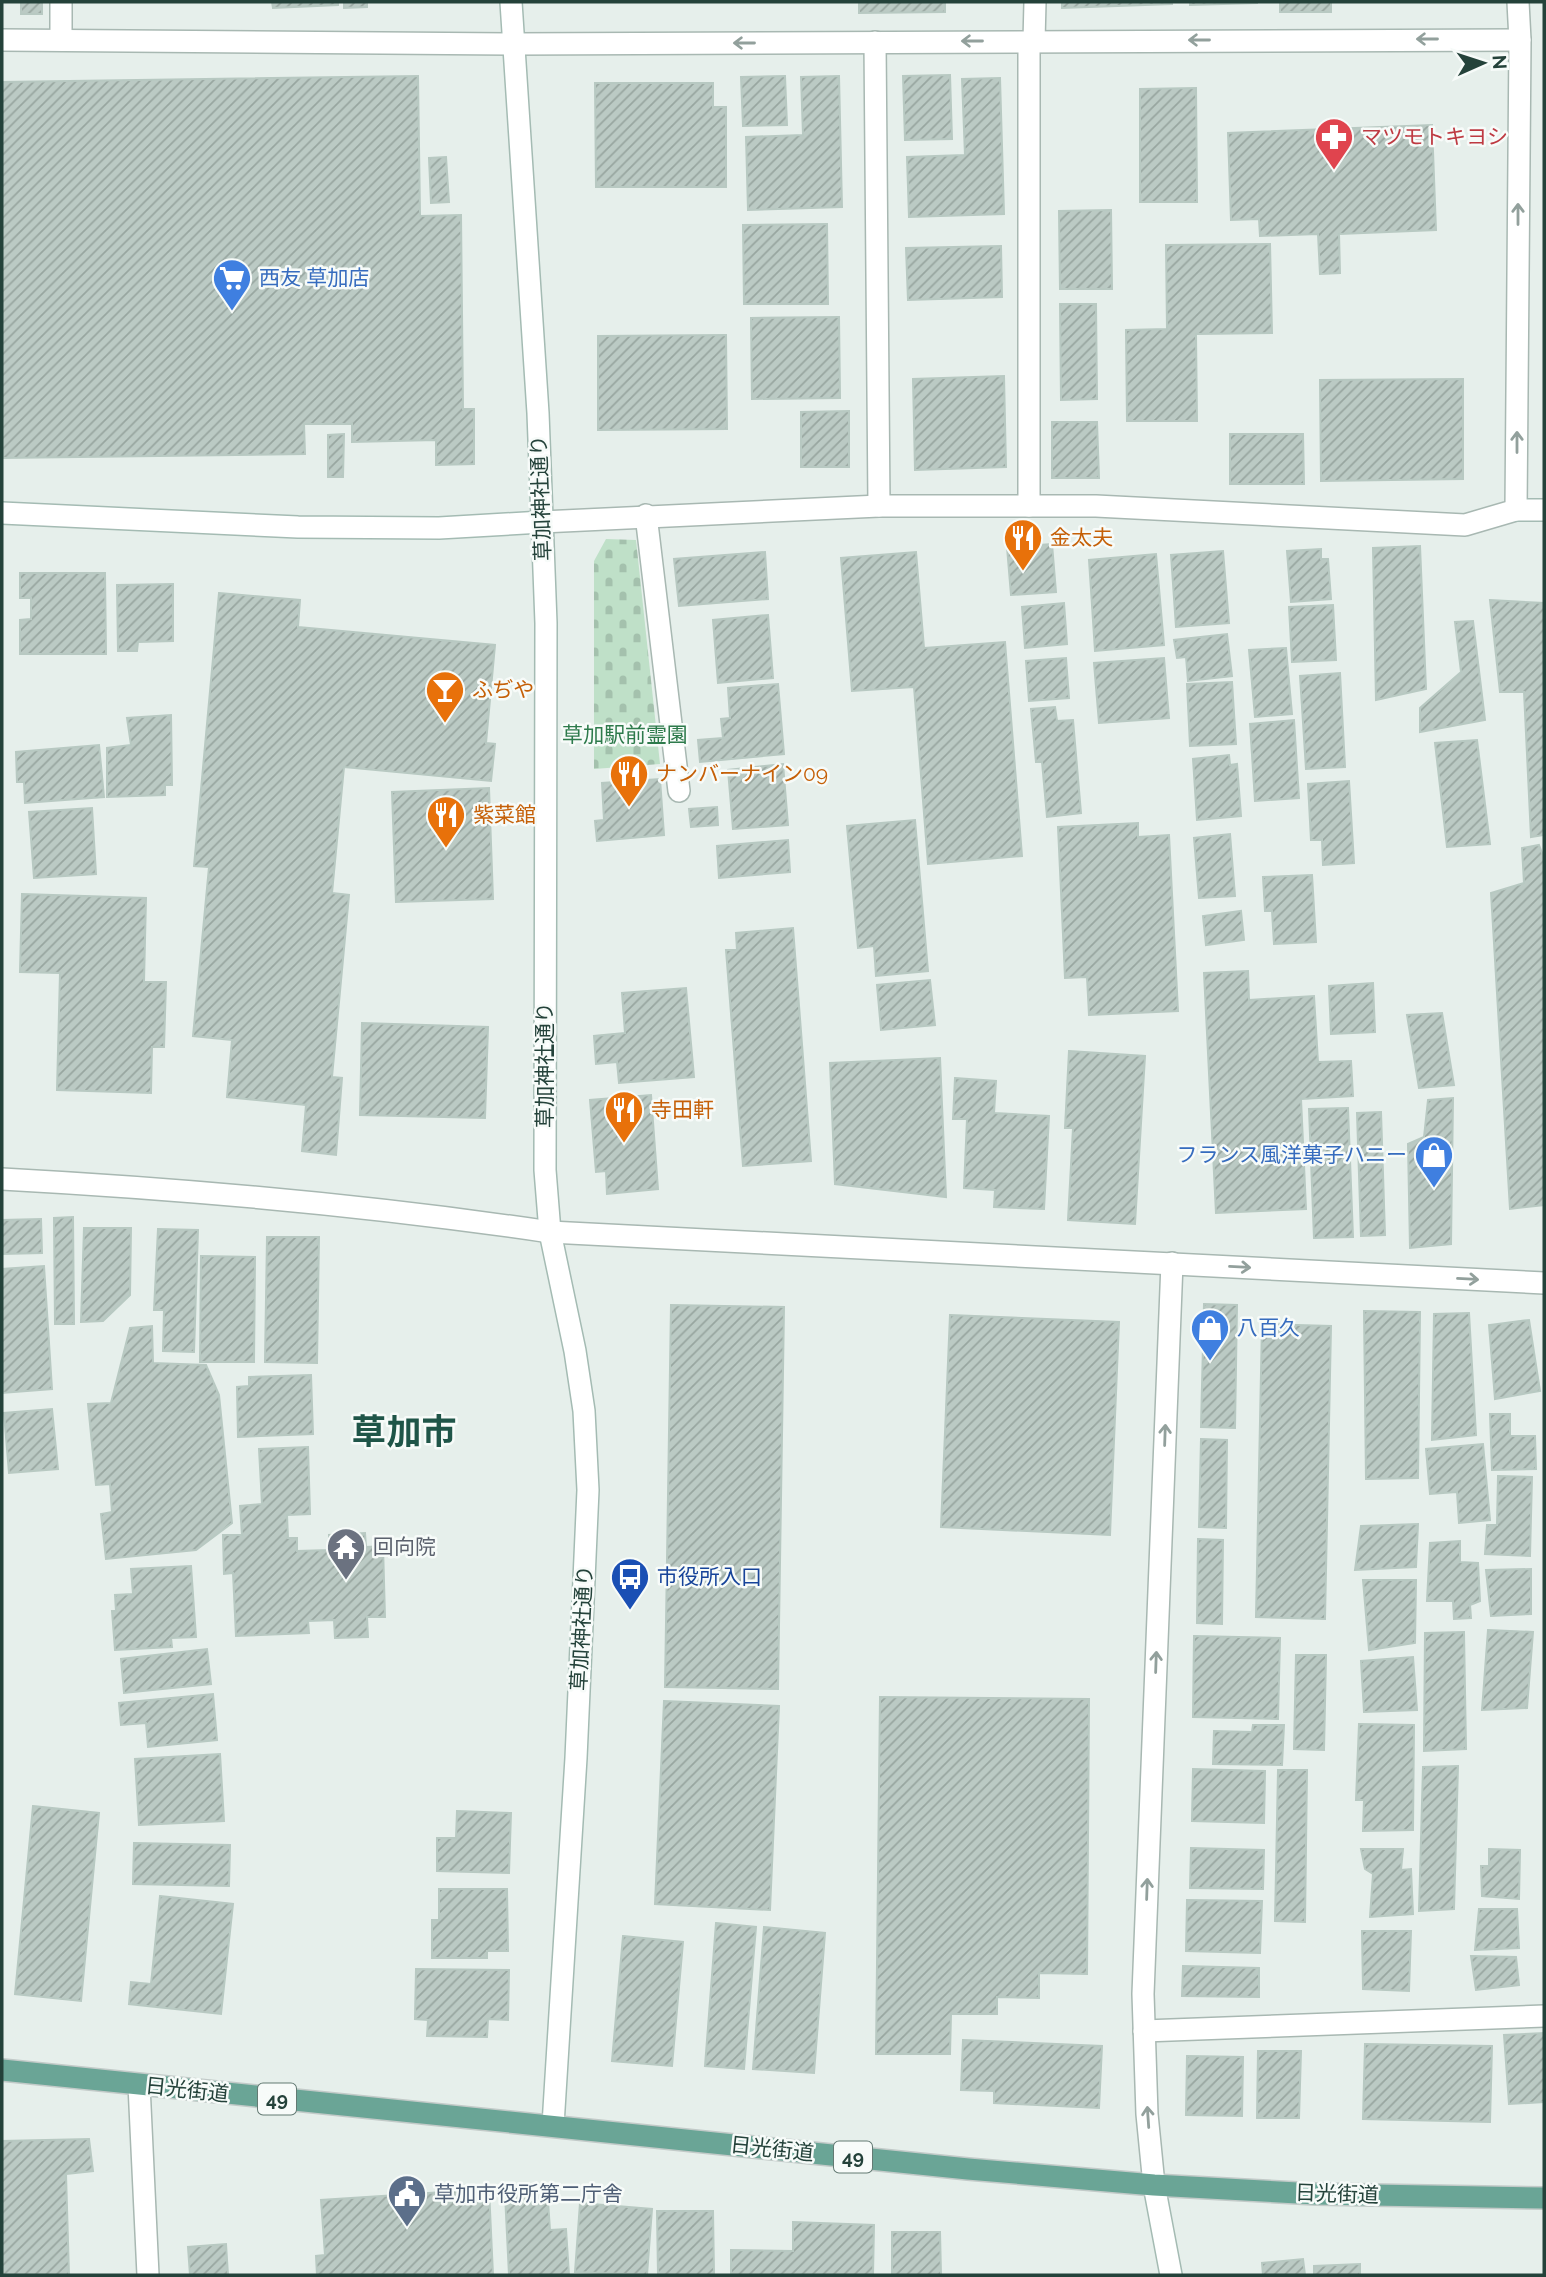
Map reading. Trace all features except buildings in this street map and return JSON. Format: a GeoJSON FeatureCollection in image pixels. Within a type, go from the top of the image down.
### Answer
{"type":"FeatureCollection","features":[{"type":"Feature","properties":{"kind":"main road","name":"日光街道"},"geometry":{"type":"LineString","coordinates":[[2,2070],[941,2166],[1154,2185],[1316,2194],[1544,2198]]}},
{"type":"Feature","properties":{"kind":"street"},"geometry":{"type":"LineString","coordinates":[[61,2],[61,40]]}},
{"type":"Feature","properties":{"kind":"street","name":"草加神社通り"},"geometry":{"type":"LineString","coordinates":[[510,2],[538,413],[546,623],[545,1170],[550,1232],[575,1351],[584,1411],[588,1490],[576,1758],[553,2125]]}},
{"type":"Feature","properties":{"kind":"street"},"geometry":{"type":"LineString","coordinates":[[1030,506],[1032,41],[1035,2]]}},
{"type":"Feature","properties":{"kind":"street"},"geometry":{"type":"LineString","coordinates":[[1516,510],[1520,40],[1518,2]]}},
{"type":"Feature","properties":{"kind":"street"},"geometry":{"type":"LineString","coordinates":[[2,40],[512,44],[1520,40]]}},
{"type":"Feature","properties":{"kind":"street"},"geometry":{"type":"LineString","coordinates":[[875,42],[879,506]]}},
{"type":"Feature","properties":{"kind":"street"},"geometry":{"type":"LineString","coordinates":[[2,513],[298,527],[439,528],[646,515],[879,506],[1096,506],[1465,525],[1516,510],[1544,510]]}},
{"type":"Feature","properties":{"kind":"street"},"geometry":{"type":"LineString","coordinates":[[646,515],[679,792]]}},
{"type":"Feature","properties":{"kind":"street"},"geometry":{"type":"LineString","coordinates":[[2,1179],[170,1188],[423,1215],[550,1232],[1544,1283]]}},
{"type":"Feature","properties":{"kind":"street"},"geometry":{"type":"LineString","coordinates":[[1171,2275],[1154,2185],[1147,2114],[1143,1994],[1172,1263]]}},
{"type":"Feature","properties":{"kind":"street"},"geometry":{"type":"LineString","coordinates":[[1144,2031],[1544,2016]]}},
{"type":"Feature","properties":{"kind":"street"},"geometry":{"type":"LineString","coordinates":[[139,2085],[148,2275]]}},
{"type":"Feature","properties":{"kind":"green space","name":"草加駅前霊園"},"geometry":{"type":"Polygon","coordinates":[[[606,539],[636,540],[660,764],[594,769],[594,561],[606,539]]]}},
{"type":"Feature","properties":{"kind":"place","name":"マツモトキヨシ"},"geometry":{"type":"Point","coordinates":[1334,171]}},
{"type":"Feature","properties":{"kind":"place","name":"西友 草加店"},"geometry":{"type":"Point","coordinates":[232,312]}},
{"type":"Feature","properties":{"kind":"place","name":"金太夫"},"geometry":{"type":"Point","coordinates":[1023,572]}},
{"type":"Feature","properties":{"kind":"place","name":"ふぢや"},"geometry":{"type":"Point","coordinates":[445,724]}},
{"type":"Feature","properties":{"kind":"place","name":"ナンバーナイン09"},"geometry":{"type":"Point","coordinates":[629,808]}},
{"type":"Feature","properties":{"kind":"place","name":"紫菜館"},"geometry":{"type":"Point","coordinates":[446,849]}},
{"type":"Feature","properties":{"kind":"place","name":"寺田軒"},"geometry":{"type":"Point","coordinates":[624,1144]}},
{"type":"Feature","properties":{"kind":"place","name":"フランス風洋菓子ハニー"},"geometry":{"type":"Point","coordinates":[1434,1189]}},
{"type":"Feature","properties":{"kind":"place","name":"八百久"},"geometry":{"type":"Point","coordinates":[1210,1362]}},
{"type":"Feature","properties":{"kind":"place","name":"回向院"},"geometry":{"type":"Point","coordinates":[346,1581]}},
{"type":"Feature","properties":{"kind":"place","name":"市役所入口"},"geometry":{"type":"Point","coordinates":[630,1611]}},
{"type":"Feature","properties":{"kind":"place","name":"草加市役所第二庁舎"},"geometry":{"type":"Point","coordinates":[407,2228]}},
{"type":"Feature","properties":{"kind":"district","name":"草加市"},"geometry":{"type":"Point","coordinates":[404,1432]}}]}
